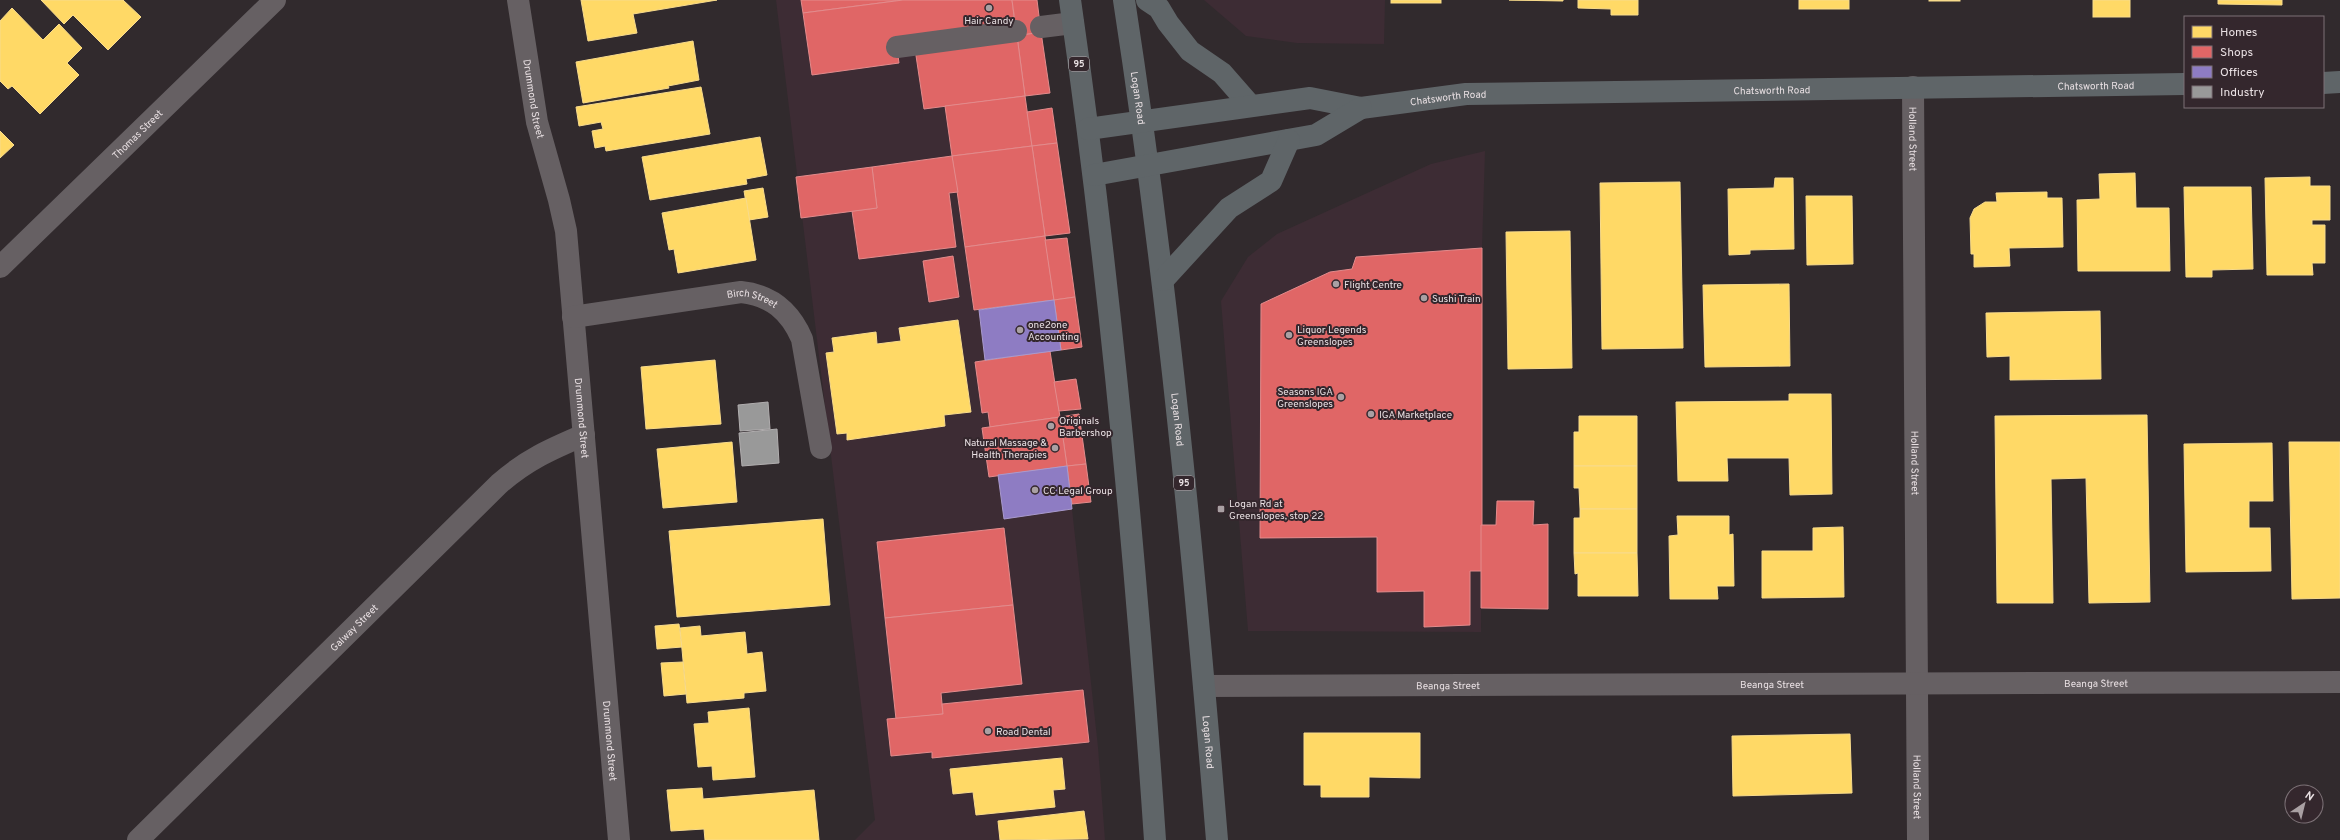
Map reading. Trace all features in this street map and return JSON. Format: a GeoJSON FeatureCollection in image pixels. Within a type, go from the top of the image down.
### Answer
{"type":"FeatureCollection","features":[{"type":"Feature","properties":{"kind":"main road","name":"95"},"geometry":{"type":"LineString","coordinates":[[1070,0],[1094,175],[1113,348],[1143,668],[1155,840]]}},
{"type":"Feature","properties":{"kind":"main road","name":"Logan Road"},"geometry":{"type":"LineString","coordinates":[[1124,0],[1149,166],[1163,280],[1204,686],[1217,840]]}},
{"type":"Feature","properties":{"kind":"main road"},"geometry":{"type":"LineString","coordinates":[[1147,0],[1159,8],[1168,23],[1190,51],[1222,73],[1250,105]]}},
{"type":"Feature","properties":{"kind":"main road"},"geometry":{"type":"LineString","coordinates":[[2324,82],[2340,82]]}},
{"type":"Feature","properties":{"kind":"main road","name":"Chatsworth Road"},"geometry":{"type":"LineString","coordinates":[[1088,129],[1142,120],[1184,116],[1250,105],[1310,98],[1361,108],[1466,94],[2184,84]]}},
{"type":"Feature","properties":{"kind":"main road","name":"Chatsworth Road"},"geometry":{"type":"LineString","coordinates":[[1094,175],[1316,135],[1361,108]]}},
{"type":"Feature","properties":{"kind":"main road"},"geometry":{"type":"LineString","coordinates":[[1163,280],[1229,208],[1271,181],[1289,140]]}},
{"type":"Feature","properties":{"kind":"street","name":"Thomas Street"},"geometry":{"type":"LineString","coordinates":[[0,267],[274,0]]}},
{"type":"Feature","properties":{"kind":"street","name":"Drummond Street"},"geometry":{"type":"LineString","coordinates":[[518,0],[537,122],[543,150],[559,200],[566,230],[619,840]]}},
{"type":"Feature","properties":{"kind":"street"},"geometry":{"type":"LineString","coordinates":[[1041,27],[1073,23]]}},
{"type":"Feature","properties":{"kind":"street"},"geometry":{"type":"LineString","coordinates":[[897,47],[1016,30]]}},
{"type":"Feature","properties":{"kind":"street","name":"Holland Street"},"geometry":{"type":"LineString","coordinates":[[1913,87],[1918,840]]}},
{"type":"Feature","properties":{"kind":"street","name":"Birch Street"},"geometry":{"type":"LineString","coordinates":[[573,317],[740,292],[766,297],[788,314],[796,324],[802,340],[821,448]]}},
{"type":"Feature","properties":{"kind":"street","name":"Galway Street"},"geometry":{"type":"LineString","coordinates":[[138,840],[499,484],[519,466],[536,456],[584,435]]}},
{"type":"Feature","properties":{"kind":"street","name":"Beanga Street"},"geometry":{"type":"LineString","coordinates":[[1204,686],[1916,685],[2340,682]]}},
{"type":"Feature","properties":{"kind":"shaded area"},"geometry":{"type":"Polygon","coordinates":[[[776,0],[1012,0],[1061,350],[1050,351],[1072,509],[1098,747],[1105,840],[855,840],[875,820],[776,0]]]}},
{"type":"Feature","properties":{"kind":"shaded area"},"geometry":{"type":"Polygon","coordinates":[[[1204,0],[1385,0],[1384,44],[1297,43],[1246,36],[1204,0]]]}},
{"type":"Feature","properties":{"kind":"shaded area","name":"IGA Marketplace"},"geometry":{"type":"Polygon","coordinates":[[[1485,151],[1482,248],[1481,632],[1248,631],[1221,301],[1248,257],[1277,234],[1431,164],[1485,151]]]}},
{"type":"Feature","properties":{"kind":"building: Homes"},"geometry":{"type":"Polygon","coordinates":[[[41,0],[123,0],[141,17],[108,50],[73,15],[64,24],[41,0]]]}},
{"type":"Feature","properties":{"kind":"building: Homes"},"geometry":{"type":"Polygon","coordinates":[[[581,0],[717,0],[633,14],[637,33],[588,41],[581,0]]]}},
{"type":"Feature","properties":{"kind":"building: Homes"},"geometry":{"type":"Polygon","coordinates":[[[1391,0],[1441,0],[1441,3],[1391,3],[1391,0]]]}},
{"type":"Feature","properties":{"kind":"building: Homes"},"geometry":{"type":"Polygon","coordinates":[[[1509,0],[1563,0],[1563,1],[1509,0]]]}},
{"type":"Feature","properties":{"kind":"building: Homes"},"geometry":{"type":"Polygon","coordinates":[[[1578,0],[1638,0],[1638,15],[1611,15],[1611,9],[1578,8],[1578,0]]]}},
{"type":"Feature","properties":{"kind":"building: Homes"},"geometry":{"type":"Polygon","coordinates":[[[1799,0],[1849,0],[1849,9],[1799,9],[1799,0]]]}},
{"type":"Feature","properties":{"kind":"building: Homes"},"geometry":{"type":"Polygon","coordinates":[[[1960,0],[1960,1],[1929,1],[1960,0]]]}},
{"type":"Feature","properties":{"kind":"building: Homes"},"geometry":{"type":"Polygon","coordinates":[[[2093,0],[2130,0],[2130,17],[2093,17],[2093,0]]]}},
{"type":"Feature","properties":{"kind":"building: Homes"},"geometry":{"type":"Polygon","coordinates":[[[2218,0],[2282,0],[2282,5],[2218,4],[2218,0]]]}},
{"type":"Feature","properties":{"kind":"building: Homes"},"geometry":{"type":"Polygon","coordinates":[[[12,8],[43,40],[59,24],[82,48],[67,63],[79,75],[40,114],[12,86],[8,89],[0,81],[0,21],[12,8]]]}},
{"type":"Feature","properties":{"kind":"building: Homes"},"geometry":{"type":"Polygon","coordinates":[[[693,41],[699,80],[668,86],[669,88],[583,103],[576,62],[693,41]]]}},
{"type":"Feature","properties":{"kind":"building: Homes"},"geometry":{"type":"Polygon","coordinates":[[[701,87],[710,134],[606,151],[605,146],[595,148],[592,131],[603,129],[601,122],[579,126],[576,107],[701,87]]]}},
{"type":"Feature","properties":{"kind":"building: Homes"},"geometry":{"type":"Polygon","coordinates":[[[0,131],[14,145],[0,158],[0,131]]]}},
{"type":"Feature","properties":{"kind":"building: Homes"},"geometry":{"type":"Polygon","coordinates":[[[760,137],[767,175],[746,179],[747,184],[650,200],[642,157],[760,137]]]}},
{"type":"Feature","properties":{"kind":"building: Homes"},"geometry":{"type":"Polygon","coordinates":[[[2135,173],[2136,208],[2169,208],[2170,271],[2078,271],[2077,200],[2100,199],[2099,174],[2135,173]]]}},
{"type":"Feature","properties":{"kind":"building: Homes"},"geometry":{"type":"Polygon","coordinates":[[[2310,177],[2310,186],[2330,186],[2330,220],[2312,220],[2312,225],[2325,225],[2325,263],[2312,263],[2313,275],[2267,275],[2265,178],[2310,177]]]}},
{"type":"Feature","properties":{"kind":"building: Homes"},"geometry":{"type":"Polygon","coordinates":[[[1775,178],[1793,178],[1794,249],[1750,250],[1750,254],[1729,255],[1728,189],[1774,188],[1775,178]]]}},
{"type":"Feature","properties":{"kind":"building: Homes"},"geometry":{"type":"Polygon","coordinates":[[[1680,182],[1683,348],[1602,349],[1600,183],[1680,182]]]}},
{"type":"Feature","properties":{"kind":"building: Homes"},"geometry":{"type":"Polygon","coordinates":[[[2184,187],[2251,187],[2253,269],[2212,270],[2212,277],[2186,277],[2184,187]]]}},
{"type":"Feature","properties":{"kind":"building: Homes"},"geometry":{"type":"Polygon","coordinates":[[[763,188],[768,217],[749,220],[744,191],[763,188]]]}},
{"type":"Feature","properties":{"kind":"building: Homes"},"geometry":{"type":"Polygon","coordinates":[[[2047,192],[2047,198],[2062,198],[2063,247],[2009,248],[2010,266],[1974,267],[1974,254],[1971,254],[1970,218],[1974,209],[1985,202],[1997,202],[1996,193],[2047,192]]]}},
{"type":"Feature","properties":{"kind":"building: Homes"},"geometry":{"type":"Polygon","coordinates":[[[1806,196],[1852,196],[1853,264],[1807,265],[1806,196]]]}},
{"type":"Feature","properties":{"kind":"building: Homes"},"geometry":{"type":"Polygon","coordinates":[[[746,198],[756,260],[678,273],[674,249],[669,250],[662,213],[746,198]]]}},
{"type":"Feature","properties":{"kind":"building: Homes"},"geometry":{"type":"Polygon","coordinates":[[[1570,231],[1572,368],[1508,369],[1506,232],[1570,231]]]}},
{"type":"Feature","properties":{"kind":"building: Homes"},"geometry":{"type":"Polygon","coordinates":[[[1789,284],[1790,366],[1705,367],[1703,285],[1789,284]]]}},
{"type":"Feature","properties":{"kind":"building: Homes"},"geometry":{"type":"Polygon","coordinates":[[[2100,311],[2101,379],[2010,380],[2010,356],[1987,357],[1986,313],[2100,311]]]}},
{"type":"Feature","properties":{"kind":"building: Homes"},"geometry":{"type":"Polygon","coordinates":[[[958,320],[971,412],[944,415],[945,426],[847,440],[847,433],[837,434],[826,353],[834,352],[832,338],[876,332],[877,344],[901,341],[899,328],[958,320]]]}},
{"type":"Feature","properties":{"kind":"building: Homes"},"geometry":{"type":"Polygon","coordinates":[[[715,360],[721,424],[646,429],[641,367],[715,360]]]}},
{"type":"Feature","properties":{"kind":"building: Homes"},"geometry":{"type":"Polygon","coordinates":[[[1789,394],[1831,394],[1832,494],[1790,495],[1789,458],[1727,458],[1728,481],[1678,481],[1676,402],[1789,401],[1789,394]]]}},
{"type":"Feature","properties":{"kind":"building: Homes"},"geometry":{"type":"Polygon","coordinates":[[[2147,415],[2150,602],[2089,603],[2086,478],[2051,479],[2053,603],[1997,603],[1995,416],[2147,415]]]}},
{"type":"Feature","properties":{"kind":"building: Homes"},"geometry":{"type":"Polygon","coordinates":[[[1579,416],[1637,416],[1637,466],[1574,466],[1574,432],[1579,432],[1579,416]]]}},
{"type":"Feature","properties":{"kind":"building: Homes"},"geometry":{"type":"Polygon","coordinates":[[[732,442],[737,502],[663,508],[657,449],[732,442]]]}},
{"type":"Feature","properties":{"kind":"building: Homes"},"geometry":{"type":"Polygon","coordinates":[[[2289,442],[2340,442],[2340,598],[2292,599],[2289,442]]]}},
{"type":"Feature","properties":{"kind":"building: Homes"},"geometry":{"type":"Polygon","coordinates":[[[2272,443],[2273,501],[2249,501],[2249,528],[2270,528],[2271,571],[2186,572],[2184,444],[2272,443]]]}},
{"type":"Feature","properties":{"kind":"building: Homes"},"geometry":{"type":"Polygon","coordinates":[[[1574,466],[1637,466],[1637,509],[1580,509],[1579,488],[1574,488],[1574,466]]]}},
{"type":"Feature","properties":{"kind":"building: Homes"},"geometry":{"type":"Polygon","coordinates":[[[1580,509],[1637,509],[1637,553],[1574,553],[1574,518],[1580,518],[1580,509]]]}},
{"type":"Feature","properties":{"kind":"building: Homes"},"geometry":{"type":"Polygon","coordinates":[[[1677,516],[1729,516],[1729,535],[1733,534],[1734,586],[1717,586],[1718,599],[1670,599],[1669,536],[1678,535],[1677,516]]]}},
{"type":"Feature","properties":{"kind":"building: Homes"},"geometry":{"type":"Polygon","coordinates":[[[823,519],[830,605],[677,617],[669,531],[823,519]]]}},
{"type":"Feature","properties":{"kind":"building: Homes"},"geometry":{"type":"Polygon","coordinates":[[[1843,527],[1844,597],[1762,598],[1762,551],[1813,551],[1813,528],[1843,527]]]}},
{"type":"Feature","properties":{"kind":"building: Homes"},"geometry":{"type":"Polygon","coordinates":[[[1574,553],[1637,553],[1638,596],[1578,596],[1578,573],[1575,574],[1574,553]]]}},
{"type":"Feature","properties":{"kind":"building: Homes"},"geometry":{"type":"Polygon","coordinates":[[[679,624],[682,647],[657,649],[655,626],[679,624]]]}},
{"type":"Feature","properties":{"kind":"building: Homes"},"geometry":{"type":"Polygon","coordinates":[[[700,626],[701,636],[745,632],[747,654],[762,652],[766,691],[744,693],[744,698],[687,703],[680,628],[700,626]]]}},
{"type":"Feature","properties":{"kind":"building: Homes"},"geometry":{"type":"Polygon","coordinates":[[[683,662],[686,694],[664,696],[661,663],[683,662]]]}},
{"type":"Feature","properties":{"kind":"building: Homes"},"geometry":{"type":"Polygon","coordinates":[[[749,708],[755,777],[713,780],[712,766],[698,767],[694,724],[709,723],[708,712],[749,708]]]}},
{"type":"Feature","properties":{"kind":"building: Homes"},"geometry":{"type":"Polygon","coordinates":[[[1304,733],[1420,733],[1420,778],[1369,777],[1369,797],[1321,797],[1321,785],[1304,785],[1304,733]]]}},
{"type":"Feature","properties":{"kind":"building: Homes"},"geometry":{"type":"Polygon","coordinates":[[[1850,734],[1852,793],[1733,796],[1732,736],[1850,734]]]}},
{"type":"Feature","properties":{"kind":"building: Homes"},"geometry":{"type":"Polygon","coordinates":[[[1062,758],[1065,789],[1053,790],[1055,807],[976,815],[973,792],[953,794],[950,769],[1062,758]]]}},
{"type":"Feature","properties":{"kind":"building: Homes"},"geometry":{"type":"Polygon","coordinates":[[[702,788],[703,799],[814,790],[819,840],[705,840],[704,829],[671,831],[667,790],[702,788]]]}},
{"type":"Feature","properties":{"kind":"building: Homes"},"geometry":{"type":"Polygon","coordinates":[[[1084,811],[1088,839],[1000,840],[998,821],[1084,811]]]}},
{"type":"Feature","properties":{"kind":"building: Shops"},"geometry":{"type":"Polygon","coordinates":[[[801,0],[903,0],[803,13],[801,0]]]}},
{"type":"Feature","properties":{"kind":"building: Shops"},"geometry":{"type":"Polygon","coordinates":[[[903,0],[1012,0],[1015,25],[896,41],[899,63],[812,75],[803,13],[903,0]]]}},
{"type":"Feature","properties":{"kind":"building: Shops"},"geometry":{"type":"Polygon","coordinates":[[[1012,0],[1037,0],[1041,32],[1017,36],[1012,0]]]}},
{"type":"Feature","properties":{"kind":"building: Shops"},"geometry":{"type":"Polygon","coordinates":[[[1041,32],[1050,93],[1025,96],[1017,36],[1041,32]]]}},
{"type":"Feature","properties":{"kind":"building: Shops"},"geometry":{"type":"Polygon","coordinates":[[[1017,36],[1025,96],[924,109],[915,49],[1017,36]]]}},
{"type":"Feature","properties":{"kind":"building: Shops"},"geometry":{"type":"Polygon","coordinates":[[[1025,96],[1032,146],[952,156],[945,106],[1025,96]]]}},
{"type":"Feature","properties":{"kind":"building: Shops"},"geometry":{"type":"Polygon","coordinates":[[[1052,108],[1057,143],[1032,146],[1027,112],[1052,108]]]}},
{"type":"Feature","properties":{"kind":"building: Shops"},"geometry":{"type":"Polygon","coordinates":[[[1057,143],[1070,233],[1045,236],[1032,146],[1057,143]]]}},
{"type":"Feature","properties":{"kind":"building: Shops"},"geometry":{"type":"Polygon","coordinates":[[[1032,146],[1045,236],[965,247],[952,156],[1032,146]]]}},
{"type":"Feature","properties":{"kind":"building: Shops"},"geometry":{"type":"Polygon","coordinates":[[[952,156],[958,192],[949,193],[956,247],[859,259],[852,211],[877,208],[872,167],[952,156]]]}},
{"type":"Feature","properties":{"kind":"building: Shops"},"geometry":{"type":"Polygon","coordinates":[[[872,167],[877,208],[801,218],[796,177],[872,167]]]}},
{"type":"Feature","properties":{"kind":"building: Shops"},"geometry":{"type":"Polygon","coordinates":[[[1045,236],[1054,300],[974,310],[965,247],[1045,236]]]}},
{"type":"Feature","properties":{"kind":"building: Shops"},"geometry":{"type":"Polygon","coordinates":[[[1067,238],[1075,297],[1054,300],[1045,240],[1067,238]]]}},
{"type":"Feature","properties":{"kind":"building: Shops","name":"IGA Marketplace"},"geometry":{"type":"Polygon","coordinates":[[[1482,248],[1482,571],[1470,571],[1470,625],[1424,627],[1424,591],[1377,592],[1377,537],[1260,538],[1261,304],[1330,272],[1352,269],[1356,257],[1482,248]]]}},
{"type":"Feature","properties":{"kind":"building: Shops"},"geometry":{"type":"Polygon","coordinates":[[[953,256],[959,297],[929,302],[923,261],[953,256]]]}},
{"type":"Feature","properties":{"kind":"building: Shops"},"geometry":{"type":"Polygon","coordinates":[[[1075,297],[1082,347],[1061,350],[1054,300],[1075,297]]]}},
{"type":"Feature","properties":{"kind":"building: Shops"},"geometry":{"type":"Polygon","coordinates":[[[1050,351],[1060,417],[990,427],[988,412],[982,413],[975,362],[1050,351]]]}},
{"type":"Feature","properties":{"kind":"building: Shops"},"geometry":{"type":"Polygon","coordinates":[[[1076,379],[1081,409],[1059,411],[1054,382],[1076,379]]]}},
{"type":"Feature","properties":{"kind":"building: Shops"},"geometry":{"type":"Polygon","coordinates":[[[1079,414],[1086,464],[1067,466],[1060,417],[1079,414]]]}},
{"type":"Feature","properties":{"kind":"building: Shops"},"geometry":{"type":"Polygon","coordinates":[[[1060,417],[1067,466],[989,477],[982,428],[1060,417]]]}},
{"type":"Feature","properties":{"kind":"building: Shops"},"geometry":{"type":"Polygon","coordinates":[[[1086,464],[1091,502],[1072,504],[1067,466],[1086,464]]]}},
{"type":"Feature","properties":{"kind":"building: Shops"},"geometry":{"type":"Polygon","coordinates":[[[1497,501],[1534,501],[1533,525],[1548,524],[1548,609],[1481,608],[1481,525],[1496,525],[1497,501]]]}},
{"type":"Feature","properties":{"kind":"building: Shops"},"geometry":{"type":"Polygon","coordinates":[[[1004,528],[1013,605],[885,618],[877,542],[1004,528]]]}},
{"type":"Feature","properties":{"kind":"building: Shops"},"geometry":{"type":"Polygon","coordinates":[[[1013,605],[1022,684],[941,693],[943,714],[896,719],[885,618],[1013,605]]]}},
{"type":"Feature","properties":{"kind":"building: Shops","name":"Road Dental"},"geometry":{"type":"Polygon","coordinates":[[[1083,690],[1089,742],[932,758],[932,752],[891,756],[887,719],[943,714],[942,704],[1083,690]]]}},
{"type":"Feature","properties":{"kind":"building: Offices","name":"one2one Accounting"},"geometry":{"type":"Polygon","coordinates":[[[1054,300],[1061,350],[985,360],[979,310],[1054,300]]]}},
{"type":"Feature","properties":{"kind":"building: Offices","name":"CC Legal Group"},"geometry":{"type":"Polygon","coordinates":[[[1067,466],[1072,509],[1004,519],[998,475],[1067,466]]]}},
{"type":"Feature","properties":{"kind":"building: Industry"},"geometry":{"type":"Polygon","coordinates":[[[768,402],[770,429],[740,431],[738,405],[768,402]]]}},
{"type":"Feature","properties":{"kind":"building: Industry"},"geometry":{"type":"Polygon","coordinates":[[[777,429],[779,463],[742,466],[739,433],[777,429]]]}},
{"type":"Feature","properties":{"kind":"place","name":"Hair Candy"},"geometry":{"type":"Point","coordinates":[989,8]}},
{"type":"Feature","properties":{"kind":"place","name":"Flight Centre"},"geometry":{"type":"Point","coordinates":[1336,284]}},
{"type":"Feature","properties":{"kind":"place","name":"Sushi Train"},"geometry":{"type":"Point","coordinates":[1424,298]}},
{"type":"Feature","properties":{"kind":"place","name":"one2one Accounting"},"geometry":{"type":"Point","coordinates":[1020,330]}},
{"type":"Feature","properties":{"kind":"place","name":"Liquor Legends Greenslopes"},"geometry":{"type":"Point","coordinates":[1289,335]}},
{"type":"Feature","properties":{"kind":"place","name":"Seasons IGA Greenslopes"},"geometry":{"type":"Point","coordinates":[1341,397]}},
{"type":"Feature","properties":{"kind":"place","name":"IGA Marketplace"},"geometry":{"type":"Point","coordinates":[1371,414]}},
{"type":"Feature","properties":{"kind":"place","name":"Originals Barbershop"},"geometry":{"type":"Point","coordinates":[1051,426]}},
{"type":"Feature","properties":{"kind":"place","name":"Natural Massage & Health Therapies"},"geometry":{"type":"Point","coordinates":[1055,448]}},
{"type":"Feature","properties":{"kind":"place","name":"CC Legal Group"},"geometry":{"type":"Point","coordinates":[1035,490]}},
{"type":"Feature","properties":{"kind":"place","name":"Logan Rd at Greenslopes, stop 22"},"geometry":{"type":"Point","coordinates":[1221,509]}},
{"type":"Feature","properties":{"kind":"place","name":"Road Dental"},"geometry":{"type":"Point","coordinates":[988,731]}}]}
